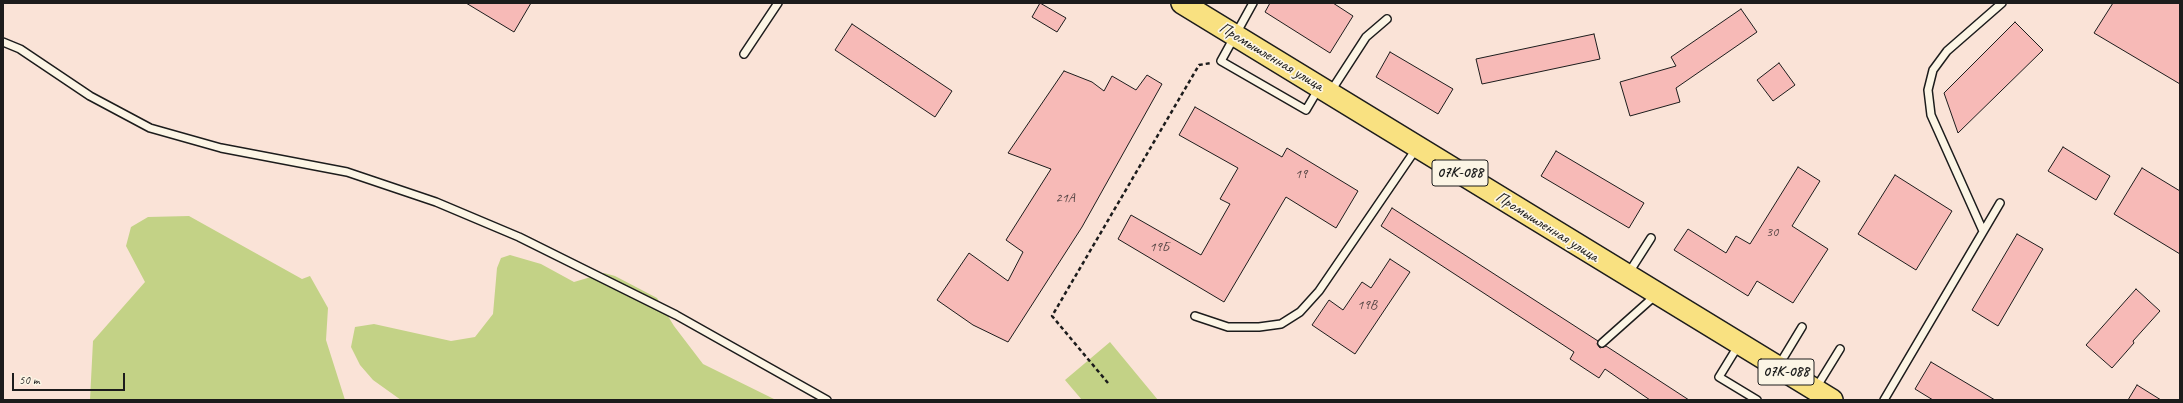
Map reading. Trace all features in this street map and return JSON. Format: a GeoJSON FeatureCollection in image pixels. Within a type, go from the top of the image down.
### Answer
{"type":"FeatureCollection","features":[{"type":"Feature","properties":{"kind":"main road","name":"Промышленная улица"},"geometry":{"type":"LineString","coordinates":[[1182,3],[1626,276],[1823,395]]}},
{"type":"Feature","properties":{"kind":"lane"},"geometry":{"type":"LineString","coordinates":[[744,54],[778,3]]}},
{"type":"Feature","properties":{"kind":"lane"},"geometry":{"type":"LineString","coordinates":[[1253,3],[1221,61],[1306,110],[1325,90],[1366,36],[1387,19]]}},
{"type":"Feature","properties":{"kind":"lane"},"geometry":{"type":"LineString","coordinates":[[1984,231],[1931,114],[1928,90],[1933,70],[1947,51],[2002,3]]}},
{"type":"Feature","properties":{"kind":"lane"},"geometry":{"type":"LineString","coordinates":[[3,42],[20,49],[90,96],[150,128],[221,148],[347,172],[436,202],[519,237],[676,315],[827,400]]}},
{"type":"Feature","properties":{"kind":"lane"},"geometry":{"type":"LineString","coordinates":[[1195,316],[1228,327],[1259,327],[1281,324],[1300,312],[1319,291],[1418,147]]}},
{"type":"Feature","properties":{"kind":"lane"},"geometry":{"type":"LineString","coordinates":[[1884,400],[2000,203]]}},
{"type":"Feature","properties":{"kind":"lane"},"geometry":{"type":"LineString","coordinates":[[1626,276],[1651,238]]}},
{"type":"Feature","properties":{"kind":"lane"},"geometry":{"type":"LineString","coordinates":[[1602,344],[1657,294]]}},
{"type":"Feature","properties":{"kind":"lane"},"geometry":{"type":"LineString","coordinates":[[1778,367],[1802,326]]}},
{"type":"Feature","properties":{"kind":"lane"},"geometry":{"type":"LineString","coordinates":[[1739,344],[1719,378],[1757,400]]}},
{"type":"Feature","properties":{"kind":"lane"},"geometry":{"type":"LineString","coordinates":[[1823,395],[1840,349]]}},
{"type":"Feature","properties":{"kind":"path"},"geometry":{"type":"LineString","coordinates":[[1108,383],[1052,316],[1199,65],[1221,61]]}},
{"type":"Feature","properties":{"kind":"green space"},"geometry":{"type":"Polygon","coordinates":[[[189,216],[302,279],[310,276],[328,308],[326,340],[345,400],[90,400],[93,341],[145,282],[126,246],[131,227],[148,217],[189,216]]]}},
{"type":"Feature","properties":{"kind":"green space"},"geometry":{"type":"Polygon","coordinates":[[[510,255],[541,264],[574,282],[604,273],[615,276],[657,298],[674,326],[703,364],[776,400],[401,400],[373,380],[360,365],[351,347],[355,327],[374,324],[451,341],[475,337],[493,314],[497,268],[501,258],[510,255]]]}},
{"type":"Feature","properties":{"kind":"green space"},"geometry":{"type":"Polygon","coordinates":[[[1110,342],[1158,400],[1082,400],[1065,380],[1110,342]]]}},
{"type":"Feature","properties":{"kind":"building"},"geometry":{"type":"Polygon","coordinates":[[[466,3],[531,3],[514,32],[466,3]]]}},
{"type":"Feature","properties":{"kind":"building"},"geometry":{"type":"Polygon","coordinates":[[[1040,3],[1066,18],[1057,32],[1032,17],[1040,3]]]}},
{"type":"Feature","properties":{"kind":"building"},"geometry":{"type":"Polygon","coordinates":[[[1270,3],[1333,3],[1353,16],[1330,53],[1265,12],[1270,3]]]}},
{"type":"Feature","properties":{"kind":"building"},"geometry":{"type":"Polygon","coordinates":[[[2113,3],[2180,3],[2180,84],[2094,33],[2113,3]]]}},
{"type":"Feature","properties":{"kind":"building"},"geometry":{"type":"Polygon","coordinates":[[[1741,9],[1757,32],[1676,88],[1680,102],[1630,116],[1620,82],[1676,66],[1671,57],[1741,9]]]}},
{"type":"Feature","properties":{"kind":"building"},"geometry":{"type":"Polygon","coordinates":[[[2015,22],[2043,50],[1958,133],[1944,93],[2015,22]]]}},
{"type":"Feature","properties":{"kind":"building"},"geometry":{"type":"Polygon","coordinates":[[[852,24],[952,91],[935,117],[835,50],[852,24]]]}},
{"type":"Feature","properties":{"kind":"building"},"geometry":{"type":"Polygon","coordinates":[[[1594,34],[1600,59],[1482,84],[1476,59],[1594,34]]]}},
{"type":"Feature","properties":{"kind":"building"},"geometry":{"type":"Polygon","coordinates":[[[1390,52],[1453,89],[1438,114],[1376,77],[1390,52]]]}},
{"type":"Feature","properties":{"kind":"building"},"geometry":{"type":"Polygon","coordinates":[[[1779,63],[1795,85],[1773,101],[1757,80],[1779,63]]]}},
{"type":"Feature","properties":{"kind":"building"},"geometry":{"type":"Polygon","coordinates":[[[1064,71],[1092,82],[1104,91],[1112,76],[1136,90],[1147,75],[1162,84],[1082,227],[1008,342],[973,325],[937,300],[969,253],[1008,281],[1023,252],[1006,240],[1051,169],[1008,153],[1064,71]]]}},
{"type":"Feature","properties":{"kind":"building"},"geometry":{"type":"Polygon","coordinates":[[[1195,107],[1282,157],[1287,148],[1358,191],[1336,228],[1286,197],[1224,302],[1118,239],[1131,215],[1201,255],[1230,204],[1220,199],[1238,168],[1179,135],[1195,107]]]}},
{"type":"Feature","properties":{"kind":"building"},"geometry":{"type":"Polygon","coordinates":[[[2063,147],[2110,176],[2096,200],[2048,171],[2063,147]]]}},
{"type":"Feature","properties":{"kind":"building"},"geometry":{"type":"Polygon","coordinates":[[[1556,151],[1644,203],[1629,228],[1541,176],[1556,151]]]}},
{"type":"Feature","properties":{"kind":"building"},"geometry":{"type":"Polygon","coordinates":[[[1798,167],[1820,181],[1792,226],[1828,249],[1793,303],[1757,281],[1748,296],[1674,250],[1688,229],[1726,253],[1736,236],[1750,244],[1798,167]]]}},
{"type":"Feature","properties":{"kind":"building"},"geometry":{"type":"Polygon","coordinates":[[[2142,168],[2180,191],[2180,254],[2114,214],[2142,168]]]}},
{"type":"Feature","properties":{"kind":"building"},"geometry":{"type":"Polygon","coordinates":[[[1895,175],[1952,211],[1916,270],[1858,234],[1895,175]]]}},
{"type":"Feature","properties":{"kind":"building"},"geometry":{"type":"Polygon","coordinates":[[[1392,208],[1598,341],[1597,344],[1600,348],[1606,346],[1689,400],[1650,400],[1605,369],[1599,378],[1570,359],[1574,352],[1381,226],[1392,208]]]}},
{"type":"Feature","properties":{"kind":"building"},"geometry":{"type":"Polygon","coordinates":[[[2017,234],[2043,249],[1998,326],[1972,310],[2017,234]]]}},
{"type":"Feature","properties":{"kind":"building"},"geometry":{"type":"Polygon","coordinates":[[[1390,259],[1410,272],[1355,354],[1312,325],[1329,300],[1343,310],[1362,282],[1371,288],[1390,259]]]}},
{"type":"Feature","properties":{"kind":"building"},"geometry":{"type":"Polygon","coordinates":[[[2136,289],[2160,311],[2133,341],[2134,343],[2112,368],[2086,345],[2136,289]]]}},
{"type":"Feature","properties":{"kind":"building"},"geometry":{"type":"Polygon","coordinates":[[[1931,362],[1995,400],[1933,400],[1915,389],[1931,362]]]}},
{"type":"Feature","properties":{"kind":"building"},"geometry":{"type":"Polygon","coordinates":[[[2137,385],[2161,400],[2128,400],[2137,385]]]}}]}
